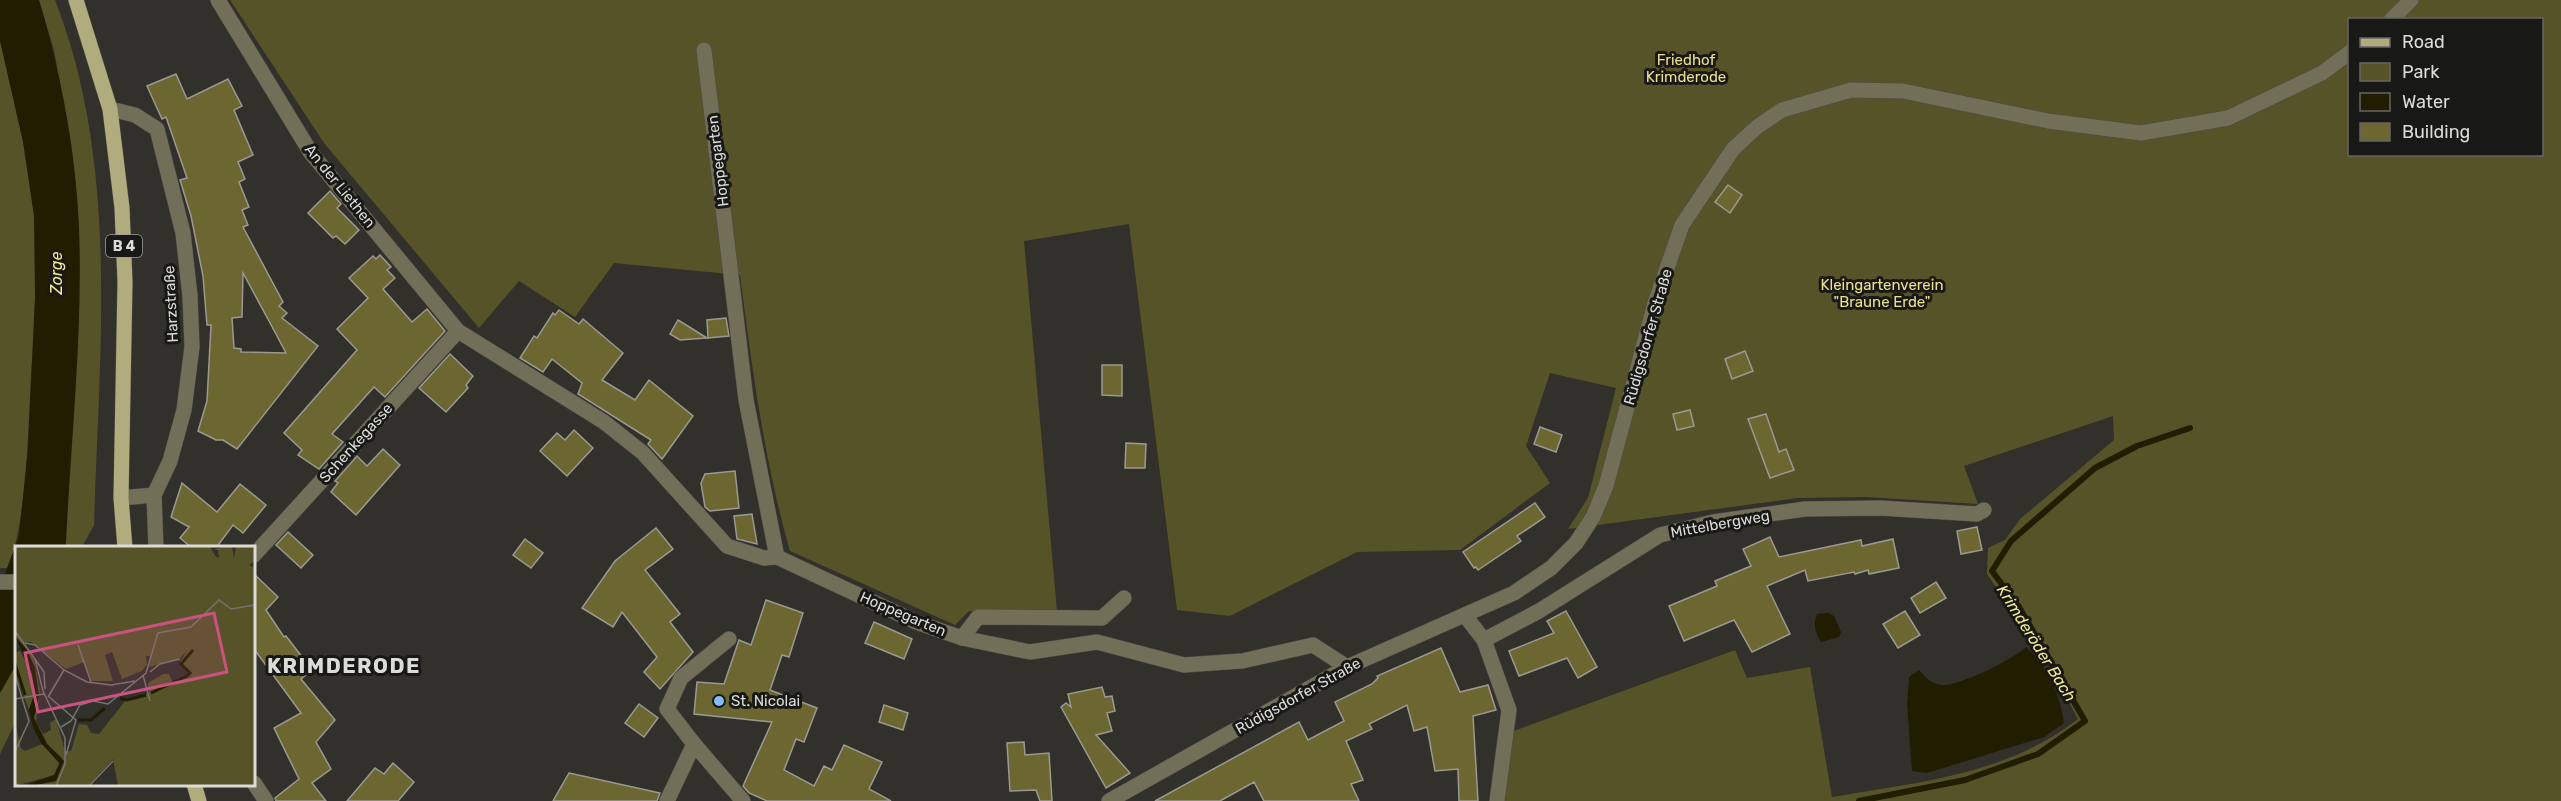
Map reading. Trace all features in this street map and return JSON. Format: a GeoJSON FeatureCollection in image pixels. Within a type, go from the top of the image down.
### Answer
{"type":"FeatureCollection","features":[{"type":"Feature","properties":{"kind":"main road","name":"B 4"},"geometry":{"type":"LineString","coordinates":[[76,0],[110,109],[122,208],[125,272],[121,498],[125,546]]}},
{"type":"Feature","properties":{"kind":"main road"},"geometry":{"type":"LineString","coordinates":[[195,786],[200,801]]}},
{"type":"Feature","properties":{"kind":"street","name":"An der Liethen"},"geometry":{"type":"LineString","coordinates":[[218,0],[311,153],[458,331]]}},
{"type":"Feature","properties":{"kind":"street"},"geometry":{"type":"LineString","coordinates":[[2393,18],[2411,0]]}},
{"type":"Feature","properties":{"kind":"street","name":"Hoppegarten"},"geometry":{"type":"LineString","coordinates":[[704,50],[746,400],[777,557]]}},
{"type":"Feature","properties":{"kind":"street","name":"Rüdigsdorfer Straße"},"geometry":{"type":"LineString","coordinates":[[1109,801],[1347,667],[1466,617],[1514,593],[1551,568],[1576,543],[1593,517],[1606,486],[1655,303],[1682,225],[1733,149],[1757,127],[1782,110],[1851,90],[1899,90],[2048,121],[2141,133],[2228,118],[2322,73],[2348,53]]}},
{"type":"Feature","properties":{"kind":"street","name":"Harzstraße"},"geometry":{"type":"LineString","coordinates":[[110,109],[135,115],[157,129],[183,233],[192,347],[184,410],[170,461],[154,495]]}},
{"type":"Feature","properties":{"kind":"street","name":"Hoppegarten"},"geometry":{"type":"LineString","coordinates":[[458,331],[604,422],[636,447],[727,546],[764,558],[777,557],[916,622],[962,638],[1030,652],[1097,642],[1184,665],[1242,661],[1312,645],[1347,667]]}},
{"type":"Feature","properties":{"kind":"street","name":"Schenkegasse"},"geometry":{"type":"LineString","coordinates":[[255,554],[458,331]]}},
{"type":"Feature","properties":{"kind":"street"},"geometry":{"type":"LineString","coordinates":[[121,498],[154,495],[156,546]]}},
{"type":"Feature","properties":{"kind":"street","name":"Mittelbergweg"},"geometry":{"type":"LineString","coordinates":[[1484,640],[1539,611],[1660,535],[1713,522],[1804,510],[1880,508],[1977,514],[1984,510]]}},
{"type":"Feature","properties":{"kind":"street"},"geometry":{"type":"LineString","coordinates":[[962,638],[978,617],[1102,618],[1124,598]]}},
{"type":"Feature","properties":{"kind":"street"},"geometry":{"type":"LineString","coordinates":[[1466,617],[1484,640],[1509,710],[1497,801]]}},
{"type":"Feature","properties":{"kind":"street"},"geometry":{"type":"LineString","coordinates":[[729,639],[681,678],[668,709],[694,744],[743,801]]}},
{"type":"Feature","properties":{"kind":"street"},"geometry":{"type":"LineString","coordinates":[[667,801],[694,744]]}},
{"type":"Feature","properties":{"kind":"street"},"geometry":{"type":"LineString","coordinates":[[255,784],[266,801]]}},
{"type":"Feature","properties":{"kind":"green space"},"geometry":{"type":"Polygon","coordinates":[[[39,0],[55,0],[76,63],[89,127],[97,193],[101,259],[101,326],[94,525],[83,546],[65,546],[78,305],[79,228],[64,105],[54,50],[39,0]]]}},
{"type":"Feature","properties":{"kind":"green space"},"geometry":{"type":"Polygon","coordinates":[[[230,0],[2561,0],[2561,801],[1505,801],[1511,732],[1735,650],[1747,678],[1810,667],[1832,797],[1961,773],[2021,753],[2050,738],[2078,719],[2051,669],[1987,574],[1988,548],[2005,540],[2020,519],[2114,440],[2113,416],[1964,466],[1978,504],[1866,497],[1798,498],[1568,529],[1588,498],[1616,388],[1550,373],[1526,446],[1550,483],[1460,550],[1357,552],[1230,616],[1177,610],[1129,224],[1024,241],[1057,611],[969,611],[955,625],[790,551],[766,448],[740,275],[614,263],[575,317],[519,281],[479,328],[324,143],[230,0]]]}},
{"type":"Feature","properties":{"kind":"green space"},"geometry":{"type":"Polygon","coordinates":[[[0,41],[25,149],[34,215],[36,283],[25,483],[19,526],[9,568],[0,568],[0,41]]]}},
{"type":"Feature","properties":{"kind":"green space"},"geometry":{"type":"Polygon","coordinates":[[[15,667],[15,723],[0,754],[0,693],[15,667]]]}},
{"type":"Feature","properties":{"kind":"water","name":"Zorge"},"geometry":{"type":"Polygon","coordinates":[[[0,0],[39,0],[61,84],[75,170],[80,267],[78,346],[65,546],[15,546],[19,536],[28,448],[35,297],[34,216],[23,142],[0,41],[0,0]]]}},
{"type":"Feature","properties":{"kind":"water"},"geometry":{"type":"Polygon","coordinates":[[[15,547],[15,667],[0,693],[0,587],[15,547]]]}},
{"type":"Feature","properties":{"kind":"water"},"geometry":{"type":"Polygon","coordinates":[[[1828,613],[1834,616],[1841,632],[1839,637],[1821,642],[1817,635],[1815,622],[1817,614],[1828,613]]]}},
{"type":"Feature","properties":{"kind":"water"},"geometry":{"type":"Polygon","coordinates":[[[2026,647],[2041,664],[2052,682],[2064,723],[2044,737],[1927,773],[1912,771],[1907,704],[1909,677],[1919,670],[1934,683],[1941,685],[1960,682],[2010,658],[2026,647]]]}},
{"type":"Feature","properties":{"kind":"building"},"geometry":{"type":"Polygon","coordinates":[[[176,74],[187,99],[228,79],[242,106],[234,110],[253,155],[238,162],[245,179],[239,182],[249,207],[242,210],[248,225],[243,227],[283,302],[279,306],[287,313],[282,318],[318,346],[237,449],[223,440],[216,440],[198,431],[207,401],[211,325],[207,325],[203,276],[191,216],[180,180],[187,178],[166,117],[162,119],[147,86],[176,74]],[[243,273],[242,317],[232,318],[234,348],[241,349],[241,352],[286,353],[243,273]]]}},
{"type":"Feature","properties":{"kind":"building"},"geometry":{"type":"Polygon","coordinates":[[[1728,185],[1742,195],[1730,213],[1715,202],[1728,185]]]}},
{"type":"Feature","properties":{"kind":"building"},"geometry":{"type":"Polygon","coordinates":[[[330,191],[341,204],[337,208],[359,230],[345,244],[336,236],[333,238],[308,213],[330,191]]]}},
{"type":"Feature","properties":{"kind":"building"},"geometry":{"type":"Polygon","coordinates":[[[380,255],[391,267],[387,270],[395,278],[383,289],[412,322],[427,309],[445,331],[385,397],[374,387],[332,434],[343,442],[319,469],[298,455],[302,450],[284,433],[357,350],[337,329],[368,298],[349,278],[373,256],[376,259],[380,255]]]}},
{"type":"Feature","properties":{"kind":"building"},"geometry":{"type":"Polygon","coordinates":[[[559,310],[579,324],[583,319],[623,353],[602,380],[635,400],[649,380],[693,416],[662,459],[648,444],[651,440],[578,394],[582,383],[552,359],[543,372],[520,358],[534,336],[537,338],[553,313],[555,315],[559,310]]]}},
{"type":"Feature","properties":{"kind":"building"},"geometry":{"type":"Polygon","coordinates":[[[726,318],[729,336],[708,338],[707,320],[726,318]]]}},
{"type":"Feature","properties":{"kind":"building"},"geometry":{"type":"Polygon","coordinates":[[[678,320],[707,338],[680,340],[670,334],[678,320]]]}},
{"type":"Feature","properties":{"kind":"building"},"geometry":{"type":"Polygon","coordinates":[[[1745,351],[1753,371],[1732,379],[1725,359],[1745,351]]]}},
{"type":"Feature","properties":{"kind":"building"},"geometry":{"type":"Polygon","coordinates":[[[450,354],[473,376],[466,385],[468,388],[446,412],[419,388],[450,354]]]}},
{"type":"Feature","properties":{"kind":"building"},"geometry":{"type":"Polygon","coordinates":[[[1102,365],[1122,365],[1122,396],[1102,395],[1102,365]]]}},
{"type":"Feature","properties":{"kind":"building"},"geometry":{"type":"Polygon","coordinates":[[[1690,410],[1694,426],[1677,430],[1673,414],[1690,410]]]}},
{"type":"Feature","properties":{"kind":"building"},"geometry":{"type":"Polygon","coordinates":[[[1766,414],[1779,452],[1786,449],[1794,470],[1770,478],[1748,419],[1766,414]]]}},
{"type":"Feature","properties":{"kind":"building"},"geometry":{"type":"Polygon","coordinates":[[[1540,427],[1562,435],[1556,452],[1534,444],[1540,427]]]}},
{"type":"Feature","properties":{"kind":"building"},"geometry":{"type":"Polygon","coordinates":[[[574,430],[593,448],[567,476],[540,451],[557,433],[565,440],[574,430]]]}},
{"type":"Feature","properties":{"kind":"building"},"geometry":{"type":"Polygon","coordinates":[[[1126,443],[1146,444],[1145,468],[1125,468],[1126,443]]]}},
{"type":"Feature","properties":{"kind":"building"},"geometry":{"type":"Polygon","coordinates":[[[383,449],[400,465],[356,515],[331,492],[338,483],[335,481],[357,456],[367,466],[383,449]]]}},
{"type":"Feature","properties":{"kind":"building"},"geometry":{"type":"Polygon","coordinates":[[[735,471],[739,508],[710,511],[705,507],[701,483],[705,474],[735,471]]]}},
{"type":"Feature","properties":{"kind":"building"},"geometry":{"type":"Polygon","coordinates":[[[182,483],[217,512],[240,484],[266,505],[243,533],[233,525],[217,546],[190,546],[180,538],[189,527],[171,517],[182,483]]]}},
{"type":"Feature","properties":{"kind":"building"},"geometry":{"type":"Polygon","coordinates":[[[1535,503],[1545,517],[1517,536],[1521,541],[1478,570],[1474,568],[1463,552],[1535,503]]]}},
{"type":"Feature","properties":{"kind":"building"},"geometry":{"type":"Polygon","coordinates":[[[752,514],[757,544],[737,539],[734,516],[752,514]]]}},
{"type":"Feature","properties":{"kind":"building"},"geometry":{"type":"Polygon","coordinates":[[[1977,527],[1982,550],[1961,554],[1957,531],[1977,527]]]}},
{"type":"Feature","properties":{"kind":"building"},"geometry":{"type":"Polygon","coordinates":[[[656,528],[673,549],[645,570],[680,614],[670,622],[693,652],[660,689],[644,672],[657,657],[622,612],[613,627],[582,608],[615,561],[656,528]]]}},
{"type":"Feature","properties":{"kind":"building"},"geometry":{"type":"Polygon","coordinates":[[[288,532],[313,555],[301,568],[276,545],[288,532]]]}},
{"type":"Feature","properties":{"kind":"building"},"geometry":{"type":"Polygon","coordinates":[[[1770,537],[1779,557],[1861,540],[1862,546],[1893,539],[1899,568],[1869,574],[1868,570],[1855,574],[1854,572],[1808,581],[1805,570],[1767,586],[1790,634],[1752,652],[1734,620],[1684,641],[1669,606],[1717,586],[1715,581],[1751,566],[1743,549],[1770,537]]]}},
{"type":"Feature","properties":{"kind":"building"},"geometry":{"type":"Polygon","coordinates":[[[525,539],[543,553],[531,568],[513,555],[525,539]]]}},
{"type":"Feature","properties":{"kind":"building"},"geometry":{"type":"Polygon","coordinates":[[[255,575],[278,597],[266,610],[284,637],[286,636],[312,670],[301,679],[335,720],[316,742],[331,769],[312,783],[326,801],[276,801],[275,798],[299,779],[274,728],[301,713],[255,650],[255,575]]]}},
{"type":"Feature","properties":{"kind":"building"},"geometry":{"type":"Polygon","coordinates":[[[1936,582],[1946,598],[1920,613],[1911,598],[1936,582]]]}},
{"type":"Feature","properties":{"kind":"building"},"geometry":{"type":"Polygon","coordinates":[[[766,600],[803,613],[789,657],[782,655],[770,690],[817,708],[804,742],[796,739],[784,770],[814,786],[824,766],[832,770],[844,745],[882,762],[869,789],[891,801],[767,801],[749,793],[743,786],[772,722],[694,714],[697,682],[724,684],[739,640],[751,645],[766,600]]]}},
{"type":"Feature","properties":{"kind":"building"},"geometry":{"type":"Polygon","coordinates":[[[1566,611],[1597,667],[1578,678],[1567,658],[1519,676],[1509,651],[1554,633],[1547,621],[1566,611]]]}},
{"type":"Feature","properties":{"kind":"building"},"geometry":{"type":"Polygon","coordinates":[[[1905,611],[1920,635],[1898,648],[1883,624],[1905,611]]]}},
{"type":"Feature","properties":{"kind":"building"},"geometry":{"type":"Polygon","coordinates":[[[874,622],[912,639],[904,659],[865,643],[874,622]]]}},
{"type":"Feature","properties":{"kind":"building"},"geometry":{"type":"Polygon","coordinates":[[[1441,648],[1460,692],[1488,685],[1496,710],[1473,716],[1478,801],[1459,801],[1458,769],[1435,771],[1427,727],[1414,731],[1407,705],[1369,724],[1372,729],[1346,741],[1363,780],[1351,784],[1359,801],[1264,801],[1254,782],[1220,801],[1155,801],[1299,722],[1308,740],[1344,721],[1335,702],[1372,684],[1378,678],[1377,676],[1441,648]]]}},
{"type":"Feature","properties":{"kind":"building"},"geometry":{"type":"Polygon","coordinates":[[[1102,687],[1105,697],[1112,696],[1115,711],[1107,713],[1112,731],[1096,735],[1130,773],[1106,788],[1061,707],[1066,703],[1071,707],[1068,694],[1102,687]]]}},
{"type":"Feature","properties":{"kind":"building"},"geometry":{"type":"Polygon","coordinates":[[[639,704],[658,718],[644,737],[625,723],[639,704]]]}},
{"type":"Feature","properties":{"kind":"building"},"geometry":{"type":"Polygon","coordinates":[[[884,705],[908,713],[903,730],[879,722],[884,705]]]}},
{"type":"Feature","properties":{"kind":"building"},"geometry":{"type":"Polygon","coordinates":[[[1024,742],[1025,755],[1049,753],[1052,801],[1040,801],[1036,790],[1010,791],[1007,743],[1024,742]]]}},
{"type":"Feature","properties":{"kind":"building"},"geometry":{"type":"Polygon","coordinates":[[[393,763],[414,782],[398,801],[347,801],[375,768],[384,774],[393,763]]]}},
{"type":"Feature","properties":{"kind":"building"},"geometry":{"type":"Polygon","coordinates":[[[569,773],[660,793],[657,801],[553,801],[569,773]]]}},
{"type":"Feature","properties":{"kind":"waterway","name":"Krimderöder Bach"},"geometry":{"type":"LineString","coordinates":[[1859,801],[1965,780],[2038,754],[2085,721],[2019,607],[1992,571],[2011,541],[2095,468],[2137,446],[2190,428]]}},
{"type":"Feature","properties":{"kind":"place","name":"St. Nicolai"},"geometry":{"type":"Point","coordinates":[719,701]}},
{"type":"Feature","properties":{"kind":"district","name":"KRIMDERODE"},"geometry":{"type":"Point","coordinates":[344,666]}},
{"type":"Feature","properties":{"kind":"park label","name":"Friedhof Krimderode"},"geometry":{"type":"Point","coordinates":[1686,68]}},
{"type":"Feature","properties":{"kind":"park label","name":"Kleingartenverein \"Braune Erde\""},"geometry":{"type":"Point","coordinates":[1882,294]}}]}
